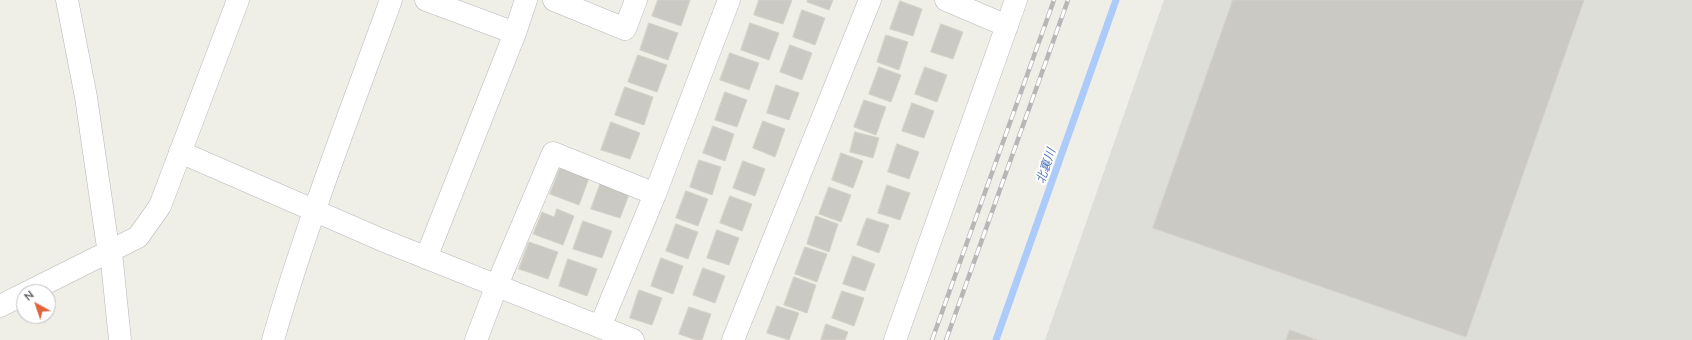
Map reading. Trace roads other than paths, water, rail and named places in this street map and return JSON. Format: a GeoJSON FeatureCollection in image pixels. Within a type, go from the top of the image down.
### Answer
{"type":"FeatureCollection","features":[{"type":"Feature","properties":{"kind":"street"},"geometry":{"type":"LineString","coordinates":[[67,0],[86,97],[107,241],[111,252],[120,340]]}},
{"type":"Feature","properties":{"kind":"street"},"geometry":{"type":"LineString","coordinates":[[45,284],[111,252],[138,237],[160,206],[238,0]]}},
{"type":"Feature","properties":{"kind":"street"},"geometry":{"type":"LineString","coordinates":[[273,340],[314,211],[390,0]]}},
{"type":"Feature","properties":{"kind":"street"},"geometry":{"type":"LineString","coordinates":[[426,0],[515,33]]}},
{"type":"Feature","properties":{"kind":"street"},"geometry":{"type":"LineString","coordinates":[[426,258],[515,33],[526,0]]}},
{"type":"Feature","properties":{"kind":"street"},"geometry":{"type":"LineString","coordinates":[[554,0],[625,29],[636,0]]}},
{"type":"Feature","properties":{"kind":"street"},"geometry":{"type":"LineString","coordinates":[[600,327],[655,194],[729,0]]}},
{"type":"Feature","properties":{"kind":"street"},"geometry":{"type":"LineString","coordinates":[[733,340],[870,0]]}},
{"type":"Feature","properties":{"kind":"street"},"geometry":{"type":"LineString","coordinates":[[946,0],[1007,26]]}},
{"type":"Feature","properties":{"kind":"street"},"geometry":{"type":"LineString","coordinates":[[896,340],[1016,0]]}},
{"type":"Feature","properties":{"kind":"street"},"geometry":{"type":"LineString","coordinates":[[180,152],[426,258],[633,340]]}},
{"type":"Feature","properties":{"kind":"street"},"geometry":{"type":"LineString","coordinates":[[476,340],[553,153],[655,194]]}},
{"type":"Feature","properties":{"kind":"street"},"geometry":{"type":"LineString","coordinates":[[0,306],[16,298]]}},
{"type":"Feature","properties":{"kind":"waterway","name":"北裏川"},"geometry":{"type":"LineString","coordinates":[[996,340],[1116,0]]}},
{"type":"Feature","properties":{"kind":"railway"},"geometry":{"type":"LineString","coordinates":[[932,340],[1054,0]]}},
{"type":"Feature","properties":{"kind":"railway"},"geometry":{"type":"LineString","coordinates":[[946,340],[1068,0]]}}]}
